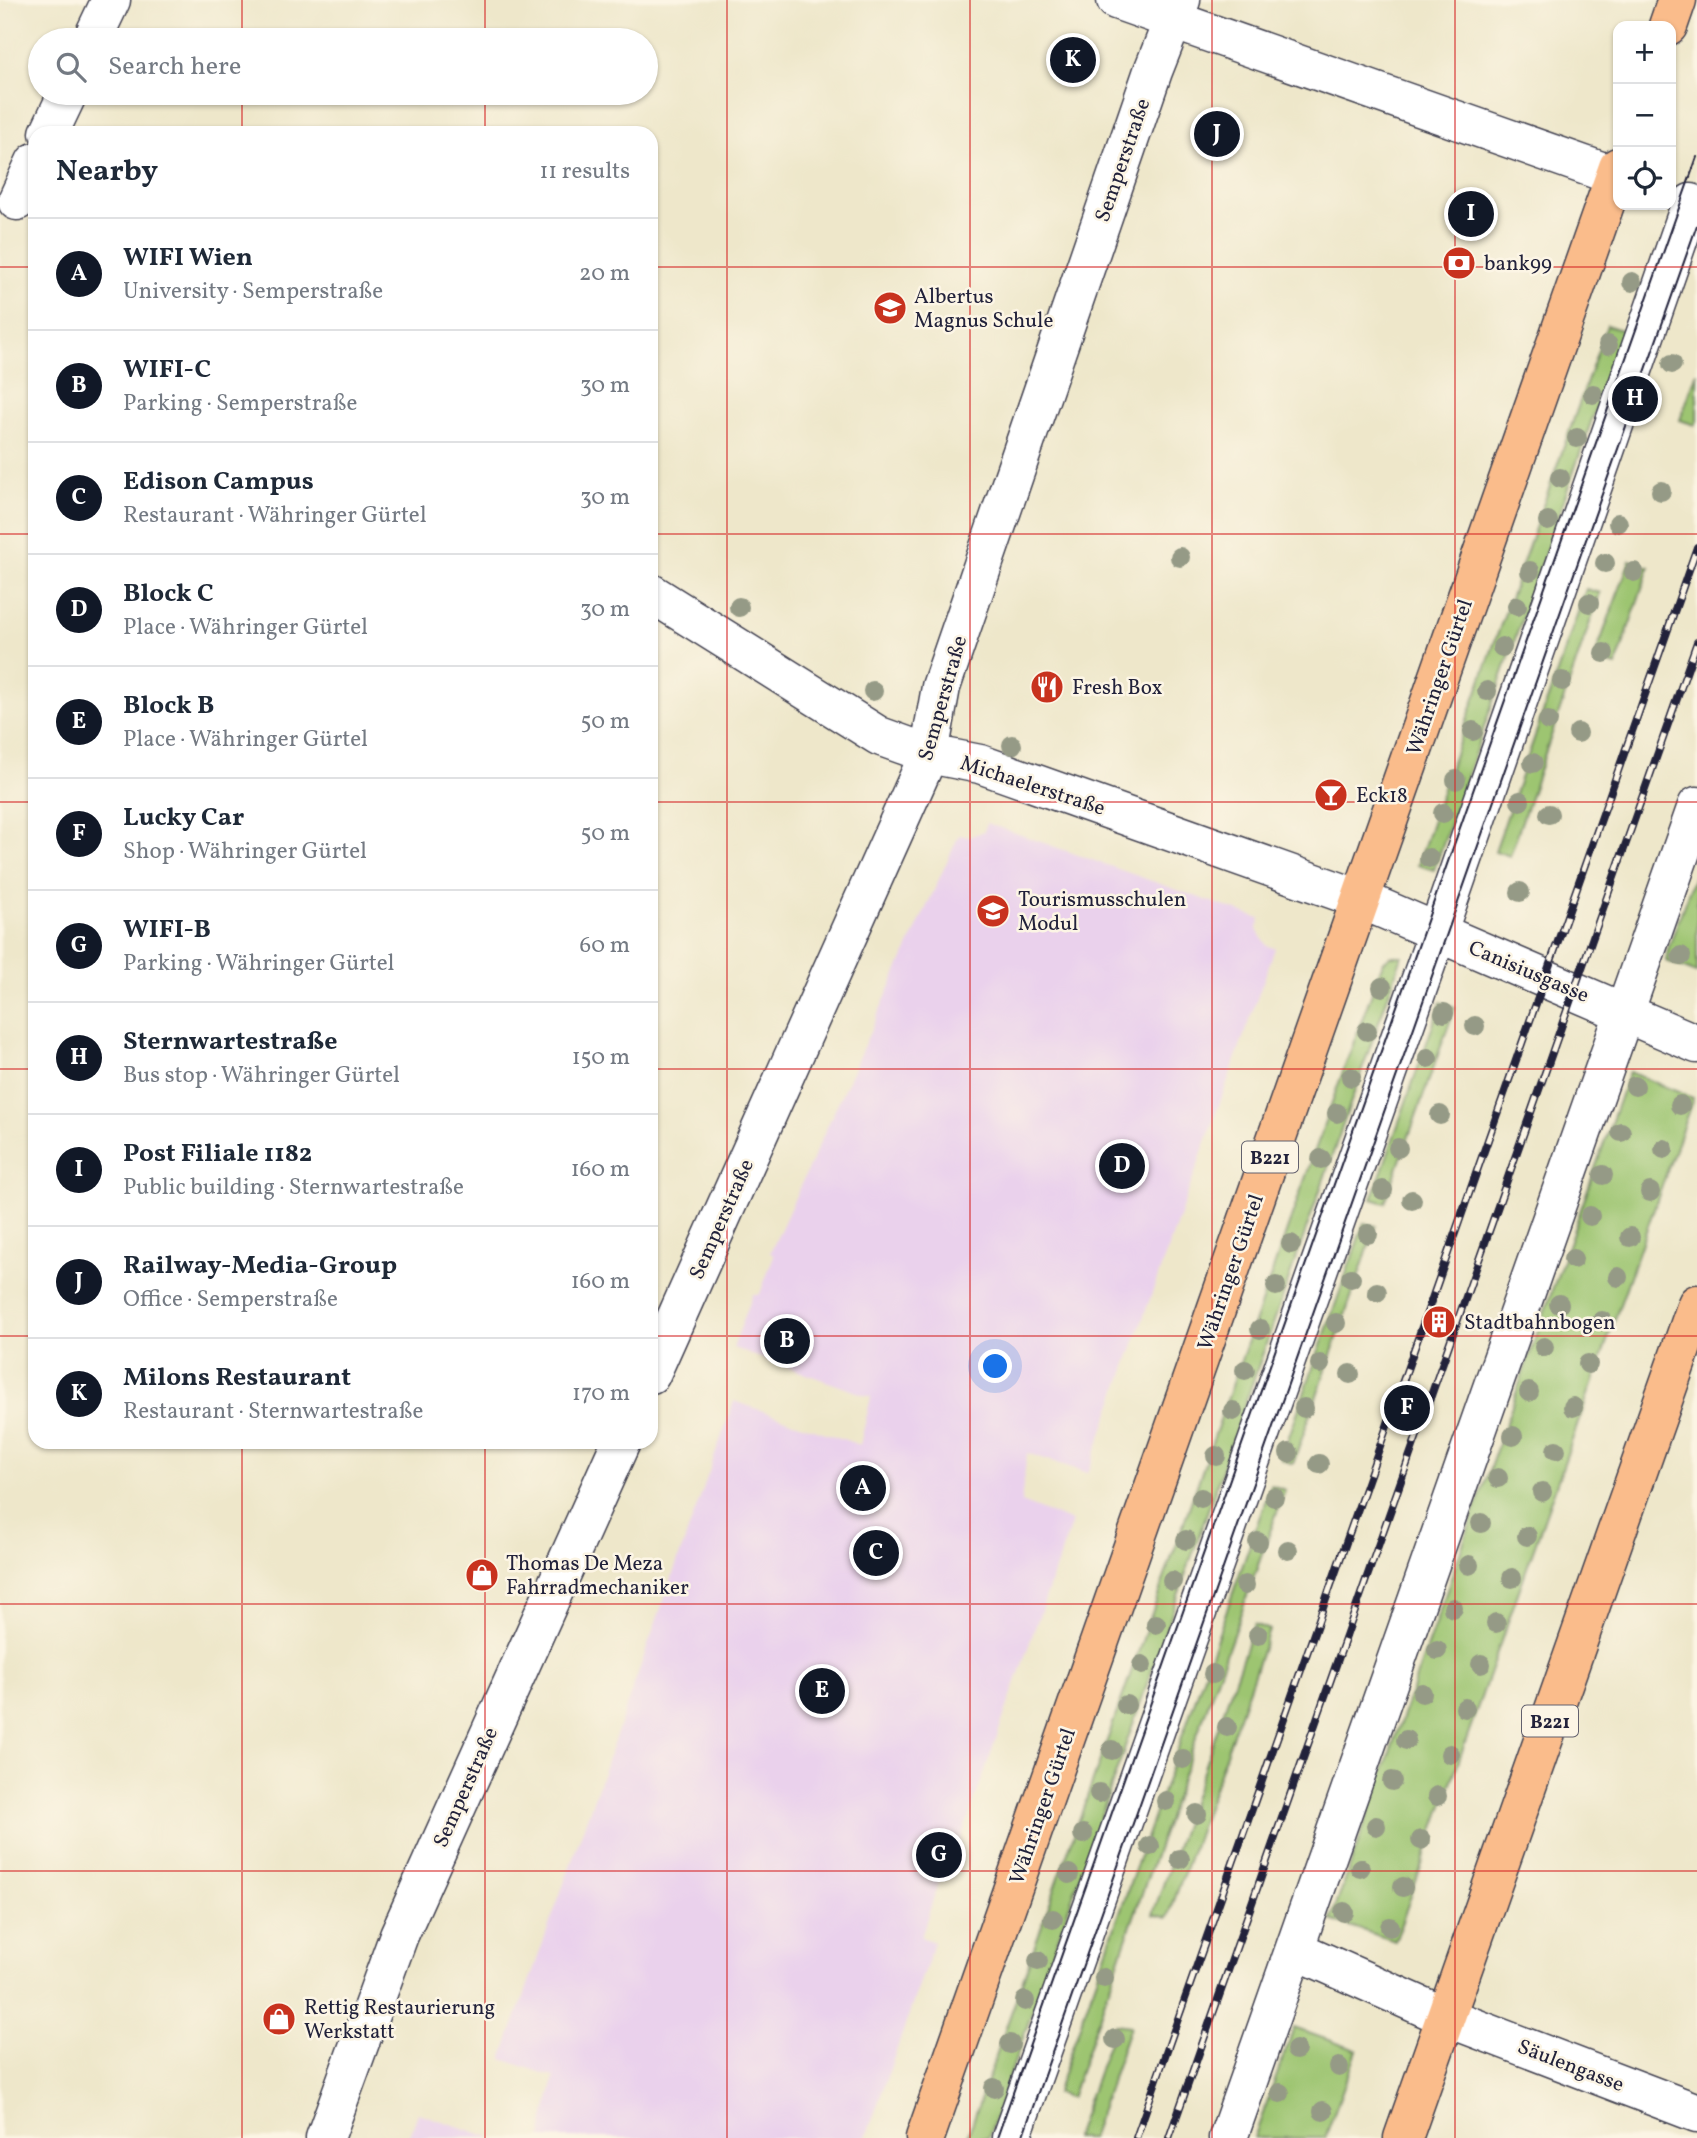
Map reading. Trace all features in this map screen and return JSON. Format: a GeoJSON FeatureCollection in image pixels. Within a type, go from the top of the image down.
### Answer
{"type":"FeatureCollection","features":[{"type":"Feature","properties":{"kind":"main road"},"geometry":{"type":"LineString","coordinates":[[1670,21],[1677,0]]}},
{"type":"Feature","properties":{"kind":"main road","name":"Währinger Gürtel"},"geometry":{"type":"LineString","coordinates":[[925,2138],[1613,184]]}},
{"type":"Feature","properties":{"kind":"main road","name":"B221"},"geometry":{"type":"LineString","coordinates":[[1403,2138],[1697,1304]]}},
{"type":"Feature","properties":{"kind":"street"},"geometry":{"type":"LineString","coordinates":[[98,28],[111,0]]}},
{"type":"Feature","properties":{"kind":"street"},"geometry":{"type":"LineString","coordinates":[[1116,0],[1177,11],[1613,172]]}},
{"type":"Feature","properties":{"kind":"street","name":"Semperstraße"},"geometry":{"type":"LineString","coordinates":[[658,1358],[929,754],[942,687],[1153,71],[1177,11]]}},
{"type":"Feature","properties":{"kind":"street"},"geometry":{"type":"LineString","coordinates":[[52,126],[62,105]]}},
{"type":"Feature","properties":{"kind":"street"},"geometry":{"type":"LineString","coordinates":[[17,201],[28,177]]}},
{"type":"Feature","properties":{"kind":"street"},"geometry":{"type":"LineString","coordinates":[[1011,2138],[1438,931],[1686,201]]}},
{"type":"Feature","properties":{"kind":"street","name":"Michaelerstraße"},"geometry":{"type":"LineString","coordinates":[[658,597],[879,736],[929,754],[980,764],[1360,899]]}},
{"type":"Feature","properties":{"kind":"street"},"geometry":{"type":"LineString","coordinates":[[1228,2138],[1697,806]]}},
{"type":"Feature","properties":{"kind":"street","name":"Canisiusgasse"},"geometry":{"type":"LineString","coordinates":[[1360,899],[1697,1044]]}},
{"type":"Feature","properties":{"kind":"street","name":"Semperstraße"},"geometry":{"type":"LineString","coordinates":[[325,2138],[399,1935],[618,1449]]}},
{"type":"Feature","properties":{"kind":"street"},"geometry":{"type":"LineString","coordinates":[[1296,1950],[1446,2017]]}},
{"type":"Feature","properties":{"kind":"street","name":"Säulengasse"},"geometry":{"type":"LineString","coordinates":[[1446,2017],[1697,2113]]}},
{"type":"Feature","properties":{"kind":"shaded area"},"geometry":{"type":"Polygon","coordinates":[[[987,823],[1260,919],[1257,930],[1267,946],[1275,948],[1088,1473],[1027,1453],[1021,1502],[1072,1522],[952,1865],[944,1865],[921,1937],[934,1942],[866,2138],[541,2138],[554,2077],[502,2059],[734,1401],[860,1445],[871,1397],[733,1348],[753,1294],[760,1294],[774,1255],[770,1253],[959,835],[969,837],[984,831],[987,823]]]}},
{"type":"Feature","properties":{"kind":"shaded area"},"geometry":{"type":"Polygon","coordinates":[[[418,2113],[493,2138],[409,2138],[418,2113]]]}},
{"type":"Feature","properties":{"kind":"green space"},"geometry":{"type":"Polygon","coordinates":[[[1607,325],[1623,331],[1434,870],[1418,865],[1444,785],[1607,325]]]}},
{"type":"Feature","properties":{"kind":"green space"},"geometry":{"type":"Polygon","coordinates":[[[1697,372],[1697,421],[1695,425],[1680,420],[1697,372]]]}},
{"type":"Feature","properties":{"kind":"green space"},"geometry":{"type":"Polygon","coordinates":[[[1630,560],[1649,567],[1616,666],[1594,659],[1630,560]]]}},
{"type":"Feature","properties":{"kind":"green space"},"geometry":{"type":"Polygon","coordinates":[[[1586,589],[1600,593],[1510,856],[1495,851],[1586,589]]]}},
{"type":"Feature","properties":{"kind":"green space"},"geometry":{"type":"Polygon","coordinates":[[[1697,868],[1697,973],[1666,961],[1697,868]]]}},
{"type":"Feature","properties":{"kind":"green space"},"geometry":{"type":"Polygon","coordinates":[[[1391,956],[1402,956],[988,2138],[967,2138],[1337,1088],[1383,962],[1391,956]]]}},
{"type":"Feature","properties":{"kind":"green space"},"geometry":{"type":"Polygon","coordinates":[[[1441,1002],[1455,1007],[1385,1203],[1372,1199],[1441,1002]]]}},
{"type":"Feature","properties":{"kind":"green space"},"geometry":{"type":"Polygon","coordinates":[[[1629,1072],[1693,1098],[1395,1941],[1331,1920],[1629,1072]]]}},
{"type":"Feature","properties":{"kind":"green space"},"geometry":{"type":"Polygon","coordinates":[[[1364,1223],[1376,1226],[1293,1464],[1281,1459],[1364,1223]]]}},
{"type":"Feature","properties":{"kind":"green space"},"geometry":{"type":"Polygon","coordinates":[[[1271,1485],[1285,1490],[1071,2098],[1056,2093],[1271,1485]]]}},
{"type":"Feature","properties":{"kind":"green space"},"geometry":{"type":"Polygon","coordinates":[[[1254,1624],[1269,1630],[1260,1657],[1168,1918],[1153,1914],[1254,1624]]]}},
{"type":"Feature","properties":{"kind":"green space"},"geometry":{"type":"Polygon","coordinates":[[[1115,2024],[1130,2026],[1091,2138],[1075,2138],[1115,2024]]]}},
{"type":"Feature","properties":{"kind":"green space"},"geometry":{"type":"Polygon","coordinates":[[[1294,2028],[1357,2050],[1325,2138],[1254,2138],[1294,2028]]]}},
{"type":"Feature","properties":{"kind":"tram line"},"geometry":{"type":"LineString","coordinates":[[997,2138],[1697,157]]}},
{"type":"Feature","properties":{"kind":"tram line"},"geometry":{"type":"LineString","coordinates":[[1022,2138],[1697,225]]}},
{"type":"Feature","properties":{"kind":"railway"},"geometry":{"type":"LineString","coordinates":[[1136,2138],[1697,547]]}},
{"type":"Feature","properties":{"kind":"railway"},"geometry":{"type":"LineString","coordinates":[[1169,2138],[1697,642]]}},
{"type":"Feature","properties":{"kind":"place","name":"Milons Restaurant"},"geometry":{"type":"Point","coordinates":[1073,60]}},
{"type":"Feature","properties":{"kind":"place","name":"Railway-Media-Group"},"geometry":{"type":"Point","coordinates":[1217,134]}},
{"type":"Feature","properties":{"kind":"place","name":"Post Filiale 1182"},"geometry":{"type":"Point","coordinates":[1471,214]}},
{"type":"Feature","properties":{"kind":"place","name":"bank99"},"geometry":{"type":"Point","coordinates":[1459,263]}},
{"type":"Feature","properties":{"kind":"place","name":"Albertus Magnus Schule"},"geometry":{"type":"Point","coordinates":[890,308]}},
{"type":"Feature","properties":{"kind":"place","name":"Sternwartestraße"},"geometry":{"type":"Point","coordinates":[1635,399]}},
{"type":"Feature","properties":{"kind":"place","name":"Fresh Box"},"geometry":{"type":"Point","coordinates":[1047,687]}},
{"type":"Feature","properties":{"kind":"place","name":"Eck18"},"geometry":{"type":"Point","coordinates":[1331,795]}},
{"type":"Feature","properties":{"kind":"place","name":"Tourismusschulen Modul"},"geometry":{"type":"Point","coordinates":[993,911]}},
{"type":"Feature","properties":{"kind":"place","name":"Block C"},"geometry":{"type":"Point","coordinates":[1122,1166]}},
{"type":"Feature","properties":{"kind":"place","name":"Stadtbahnbogen"},"geometry":{"type":"Point","coordinates":[1439,1322]}},
{"type":"Feature","properties":{"kind":"place","name":"WIFI-C"},"geometry":{"type":"Point","coordinates":[787,1341]}},
{"type":"Feature","properties":{"kind":"place","name":"Lucky Car"},"geometry":{"type":"Point","coordinates":[1407,1408]}},
{"type":"Feature","properties":{"kind":"place","name":"WIFI Wien"},"geometry":{"type":"Point","coordinates":[863,1488]}},
{"type":"Feature","properties":{"kind":"place","name":"Edison Campus"},"geometry":{"type":"Point","coordinates":[876,1553]}},
{"type":"Feature","properties":{"kind":"place","name":"Thomas De Meza Fahrradmechaniker"},"geometry":{"type":"Point","coordinates":[482,1575]}},
{"type":"Feature","properties":{"kind":"place","name":"Block B"},"geometry":{"type":"Point","coordinates":[822,1691]}},
{"type":"Feature","properties":{"kind":"place","name":"WIFI-B"},"geometry":{"type":"Point","coordinates":[939,1855]}},
{"type":"Feature","properties":{"kind":"place","name":"Rettig Restaurierung Werkstatt"},"geometry":{"type":"Point","coordinates":[279,2019]}}]}
